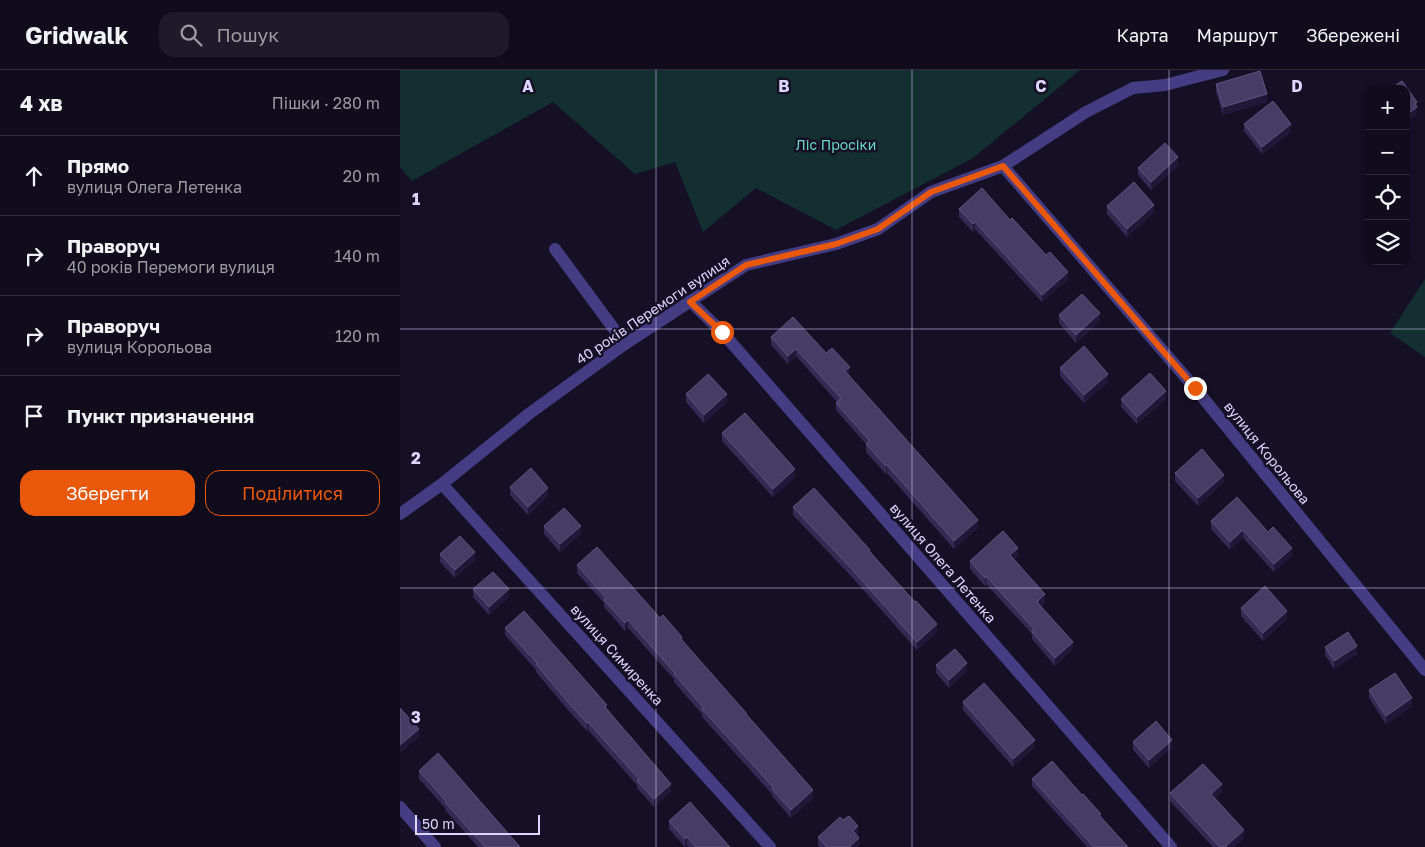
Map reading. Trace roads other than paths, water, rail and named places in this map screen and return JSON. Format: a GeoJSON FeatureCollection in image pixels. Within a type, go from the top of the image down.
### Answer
{"type":"FeatureCollection","features":[{"type":"Feature","properties":{"kind":"street","name":"40 років Перемоги вулиця"},"geometry":{"type":"LineString","coordinates":[[400,514],[442,484],[530,413],[624,344],[746,265],[836,244],[878,229],[931,192],[1003,166],[1086,112],[1133,88],[1165,85],[1223,70]]}},
{"type":"Feature","properties":{"kind":"street","name":"вулиця Корольова"},"geometry":{"type":"LineString","coordinates":[[1003,166],[1195,388],[1425,670]]}},
{"type":"Feature","properties":{"kind":"street"},"geometry":{"type":"LineString","coordinates":[[555,249],[624,344]]}},
{"type":"Feature","properties":{"kind":"street","name":"вулиця Олега Летенка"},"geometry":{"type":"LineString","coordinates":[[690,302],[728,339],[1171,847]]}},
{"type":"Feature","properties":{"kind":"street","name":"вулиця Симиренка"},"geometry":{"type":"LineString","coordinates":[[442,484],[770,847]]}},
{"type":"Feature","properties":{"kind":"street"},"geometry":{"type":"LineString","coordinates":[[400,807],[435,847]]}},
{"type":"Feature","properties":{"kind":"park label","name":"Ліс Просіки"},"geometry":{"type":"Point","coordinates":[836,145]}}]}
